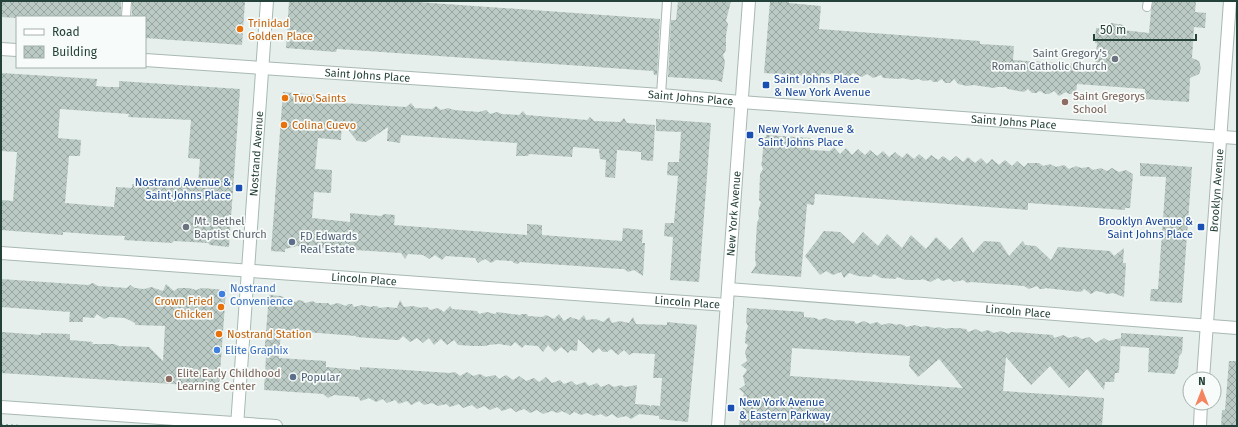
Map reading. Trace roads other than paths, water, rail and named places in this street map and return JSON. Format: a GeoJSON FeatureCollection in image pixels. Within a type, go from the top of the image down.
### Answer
{"type":"FeatureCollection","features":[{"type":"Feature","properties":{"kind":"street","name":"Nostrand Avenue"},"geometry":{"type":"LineString","coordinates":[[237,425],[267,1]]}},
{"type":"Feature","properties":{"kind":"street","name":"New York Avenue"},"geometry":{"type":"LineString","coordinates":[[718,426],[749,1]]}},
{"type":"Feature","properties":{"kind":"street","name":"Brooklyn Avenue"},"geometry":{"type":"LineString","coordinates":[[1204,371],[1230,1]]}},
{"type":"Feature","properties":{"kind":"street"},"geometry":{"type":"LineString","coordinates":[[1,49],[16,50]]}},
{"type":"Feature","properties":{"kind":"street","name":"Saint Johns Place"},"geometry":{"type":"LineString","coordinates":[[146,60],[661,95],[1237,138]]}},
{"type":"Feature","properties":{"kind":"street","name":"Lincoln Place"},"geometry":{"type":"LineString","coordinates":[[1,253],[727,305]]}},
{"type":"Feature","properties":{"kind":"street","name":"Lincoln Place"},"geometry":{"type":"LineString","coordinates":[[728,290],[1237,328]]}},
{"type":"Feature","properties":{"kind":"street"},"geometry":{"type":"LineString","coordinates":[[1,407],[237,425],[276,426]]}},
{"type":"Feature","properties":{"kind":"street"},"geometry":{"type":"LineString","coordinates":[[1200,426],[1201,411]]}},
{"type":"Feature","properties":{"kind":"lane"},"geometry":{"type":"LineString","coordinates":[[126,16],[127,1]]}},
{"type":"Feature","properties":{"kind":"lane"},"geometry":{"type":"LineString","coordinates":[[661,95],[667,1]]}},
{"type":"Feature","properties":{"kind":"place","name":"Trinidad Golden Place"},"geometry":{"type":"Point","coordinates":[240,29]}},
{"type":"Feature","properties":{"kind":"place","name":"Saint Gregory's Roman Catholic Church"},"geometry":{"type":"Point","coordinates":[1115,59]}},
{"type":"Feature","properties":{"kind":"place","name":"Saint Johns Place & New York Avenue"},"geometry":{"type":"Point","coordinates":[766,85]}},
{"type":"Feature","properties":{"kind":"place","name":"Two Saints"},"geometry":{"type":"Point","coordinates":[285,98]}},
{"type":"Feature","properties":{"kind":"place","name":"Saint Gregorys School"},"geometry":{"type":"Point","coordinates":[1065,102]}},
{"type":"Feature","properties":{"kind":"place","name":"Colina Cuevo"},"geometry":{"type":"Point","coordinates":[284,125]}},
{"type":"Feature","properties":{"kind":"place","name":"New York Avenue & Saint Johns Place"},"geometry":{"type":"Point","coordinates":[750,135]}},
{"type":"Feature","properties":{"kind":"place","name":"Nostrand Avenue & Saint Johns Place"},"geometry":{"type":"Point","coordinates":[239,188]}},
{"type":"Feature","properties":{"kind":"place","name":"Mt. Bethel Baptist Church"},"geometry":{"type":"Point","coordinates":[186,227]}},
{"type":"Feature","properties":{"kind":"place","name":"Brooklyn Avenue & Saint Johns Place"},"geometry":{"type":"Point","coordinates":[1201,227]}},
{"type":"Feature","properties":{"kind":"place","name":"FD Edwards Real Estate"},"geometry":{"type":"Point","coordinates":[292,242]}},
{"type":"Feature","properties":{"kind":"place","name":"Nostrand Convenience"},"geometry":{"type":"Point","coordinates":[222,294]}},
{"type":"Feature","properties":{"kind":"place","name":"Crown Fried Chicken"},"geometry":{"type":"Point","coordinates":[221,307]}},
{"type":"Feature","properties":{"kind":"place","name":"Nostrand Station"},"geometry":{"type":"Point","coordinates":[219,334]}},
{"type":"Feature","properties":{"kind":"place","name":"Elite Graphix"},"geometry":{"type":"Point","coordinates":[217,350]}},
{"type":"Feature","properties":{"kind":"place","name":"Popular"},"geometry":{"type":"Point","coordinates":[293,377]}},
{"type":"Feature","properties":{"kind":"place","name":"Elite Early Childhood Learning Center"},"geometry":{"type":"Point","coordinates":[169,379]}},
{"type":"Feature","properties":{"kind":"place","name":"New York Avenue & Eastern Parkway"},"geometry":{"type":"Point","coordinates":[731,408]}}]}
